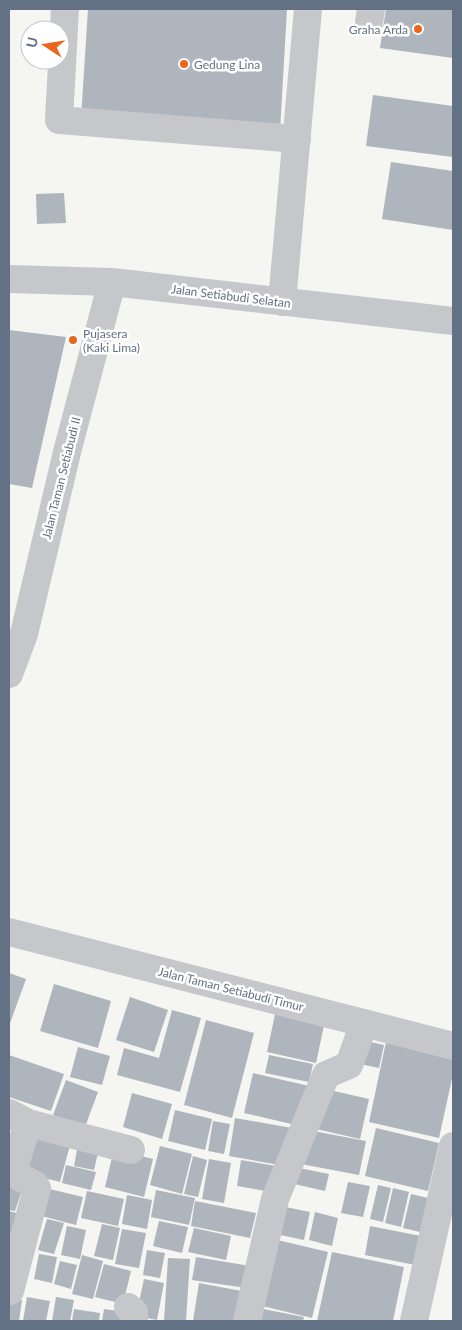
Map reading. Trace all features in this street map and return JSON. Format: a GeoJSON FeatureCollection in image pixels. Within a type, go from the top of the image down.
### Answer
{"type":"FeatureCollection","features":[{"type":"Feature","properties":{"kind":"street"},"geometry":{"type":"LineString","coordinates":[[65,9],[59,120],[297,138]]}},
{"type":"Feature","properties":{"kind":"street"},"geometry":{"type":"LineString","coordinates":[[282,302],[308,9]]}},
{"type":"Feature","properties":{"kind":"street","name":"Jalan Setiabudi Selatan"},"geometry":{"type":"LineString","coordinates":[[9,279],[112,282],[453,322]]}},
{"type":"Feature","properties":{"kind":"street","name":"Jalan Taman Setiabudi II"},"geometry":{"type":"LineString","coordinates":[[9,674],[16,632],[67,452],[112,282]]}},
{"type":"Feature","properties":{"kind":"street","name":"Jalan Taman Setiabudi Timur"},"geometry":{"type":"LineString","coordinates":[[9,932],[453,1046]]}},
{"type":"Feature","properties":{"kind":"street"},"geometry":{"type":"LineString","coordinates":[[248,1321],[275,1199],[326,1074],[348,1065],[364,1023]]}},
{"type":"Feature","properties":{"kind":"street"},"geometry":{"type":"LineString","coordinates":[[16,1292],[37,1188],[35,1185],[14,1174],[13,1171],[18,1118],[131,1150]]}},
{"type":"Feature","properties":{"kind":"street"},"geometry":{"type":"LineString","coordinates":[[414,1321],[453,1146]]}},
{"type":"Feature","properties":{"kind":"building","name":"Gedung Lina"},"geometry":{"type":"Polygon","coordinates":[[[88,9],[287,9],[280,131],[81,118],[88,9]]]}},
{"type":"Feature","properties":{"kind":"building","name":"Graha Arda"},"geometry":{"type":"Polygon","coordinates":[[[386,9],[453,9],[453,58],[380,48],[386,9]]]}},
{"type":"Feature","properties":{"kind":"building"},"geometry":{"type":"Polygon","coordinates":[[[373,95],[453,106],[453,157],[366,146],[373,95]]]}},
{"type":"Feature","properties":{"kind":"building"},"geometry":{"type":"Polygon","coordinates":[[[391,162],[453,171],[453,230],[382,219],[391,162]]]}},
{"type":"Feature","properties":{"kind":"building"},"geometry":{"type":"Polygon","coordinates":[[[64,193],[66,223],[37,224],[36,194],[64,193]]]}},
{"type":"Feature","properties":{"kind":"building"},"geometry":{"type":"Polygon","coordinates":[[[9,330],[66,337],[32,488],[9,484],[9,330]]]}},
{"type":"Feature","properties":{"kind":"building"},"geometry":{"type":"Polygon","coordinates":[[[9,973],[26,979],[9,1026],[9,973]]]}},
{"type":"Feature","properties":{"kind":"building"},"geometry":{"type":"Polygon","coordinates":[[[54,984],[111,1001],[98,1048],[40,1031],[54,984]]]}},
{"type":"Feature","properties":{"kind":"building"},"geometry":{"type":"Polygon","coordinates":[[[130,997],[168,1010],[154,1052],[116,1040],[130,997]]]}},
{"type":"Feature","properties":{"kind":"building"},"geometry":{"type":"Polygon","coordinates":[[[277,1005],[326,1016],[316,1063],[267,1052],[277,1005]]]}},
{"type":"Feature","properties":{"kind":"building"},"geometry":{"type":"Polygon","coordinates":[[[172,1010],[201,1018],[180,1092],[117,1075],[124,1048],[159,1058],[172,1010]]]}},
{"type":"Feature","properties":{"kind":"building"},"geometry":{"type":"Polygon","coordinates":[[[206,1020],[254,1033],[232,1118],[184,1105],[206,1020]]]}},
{"type":"Feature","properties":{"kind":"building"},"geometry":{"type":"Polygon","coordinates":[[[361,1040],[384,1045],[379,1068],[355,1063],[361,1040]]]}},
{"type":"Feature","properties":{"kind":"building"},"geometry":{"type":"Polygon","coordinates":[[[386,1042],[453,1057],[453,1074],[439,1138],[369,1122],[386,1042]]]}},
{"type":"Feature","properties":{"kind":"building"},"geometry":{"type":"Polygon","coordinates":[[[78,1047],[110,1056],[102,1085],[70,1077],[78,1047]]]}},
{"type":"Feature","properties":{"kind":"building"},"geometry":{"type":"Polygon","coordinates":[[[9,1055],[64,1074],[51,1111],[9,1097],[9,1055]]]}},
{"type":"Feature","properties":{"kind":"building"},"geometry":{"type":"Polygon","coordinates":[[[269,1055],[313,1064],[309,1082],[265,1073],[269,1055]]]}},
{"type":"Feature","properties":{"kind":"building"},"geometry":{"type":"Polygon","coordinates":[[[253,1073],[309,1086],[300,1126],[244,1113],[253,1073]]]}},
{"type":"Feature","properties":{"kind":"building"},"geometry":{"type":"Polygon","coordinates":[[[66,1080],[98,1092],[85,1127],[53,1115],[66,1080]]]}},
{"type":"Feature","properties":{"kind":"building"},"geometry":{"type":"Polygon","coordinates":[[[321,1088],[369,1099],[360,1139],[312,1128],[321,1088]]]}},
{"type":"Feature","properties":{"kind":"building"},"geometry":{"type":"Polygon","coordinates":[[[132,1093],[172,1104],[162,1139],[123,1127],[132,1093]]]}},
{"type":"Feature","properties":{"kind":"building"},"geometry":{"type":"Polygon","coordinates":[[[175,1110],[212,1119],[205,1150],[168,1141],[175,1110]]]}},
{"type":"Feature","properties":{"kind":"building"},"geometry":{"type":"Polygon","coordinates":[[[235,1118],[292,1128],[285,1166],[229,1156],[235,1118]]]}},
{"type":"Feature","properties":{"kind":"building"},"geometry":{"type":"Polygon","coordinates":[[[213,1121],[230,1124],[224,1154],[208,1151],[213,1121]]]}},
{"type":"Feature","properties":{"kind":"building"},"geometry":{"type":"Polygon","coordinates":[[[28,1127],[72,1138],[60,1182],[17,1171],[28,1127]]]}},
{"type":"Feature","properties":{"kind":"building"},"geometry":{"type":"Polygon","coordinates":[[[376,1128],[439,1143],[428,1191],[365,1176],[376,1128]]]}},
{"type":"Feature","properties":{"kind":"building"},"geometry":{"type":"Polygon","coordinates":[[[308,1130],[366,1141],[359,1175],[301,1164],[308,1130]]]}},
{"type":"Feature","properties":{"kind":"building"},"geometry":{"type":"Polygon","coordinates":[[[79,1139],[100,1144],[94,1170],[74,1166],[79,1139]]]}},
{"type":"Feature","properties":{"kind":"building"},"geometry":{"type":"Polygon","coordinates":[[[160,1146],[192,1154],[182,1194],[150,1185],[160,1146]]]}},
{"type":"Feature","properties":{"kind":"building"},"geometry":{"type":"Polygon","coordinates":[[[114,1149],[153,1159],[144,1197],[105,1187],[114,1149]]]}},
{"type":"Feature","properties":{"kind":"building"},"geometry":{"type":"Polygon","coordinates":[[[193,1156],[207,1160],[198,1197],[184,1194],[193,1156]]]}},
{"type":"Feature","properties":{"kind":"building"},"geometry":{"type":"Polygon","coordinates":[[[209,1159],[231,1163],[224,1203],[202,1199],[209,1159]]]}},
{"type":"Feature","properties":{"kind":"building"},"geometry":{"type":"Polygon","coordinates":[[[241,1160],[276,1166],[271,1192],[237,1186],[241,1160]]]}},
{"type":"Feature","properties":{"kind":"building"},"geometry":{"type":"Polygon","coordinates":[[[66,1165],[96,1172],[91,1190],[62,1183],[66,1165]]]}},
{"type":"Feature","properties":{"kind":"building"},"geometry":{"type":"Polygon","coordinates":[[[294,1167],[329,1174],[325,1191],[290,1183],[294,1167]]]}},
{"type":"Feature","properties":{"kind":"building"},"geometry":{"type":"Polygon","coordinates":[[[9,1176],[25,1181],[15,1211],[9,1210],[9,1176]]]}},
{"type":"Feature","properties":{"kind":"building"},"geometry":{"type":"Polygon","coordinates":[[[348,1182],[370,1186],[363,1217],[341,1213],[348,1182]]]}},
{"type":"Feature","properties":{"kind":"building"},"geometry":{"type":"Polygon","coordinates":[[[378,1185],[391,1188],[383,1222],[370,1219],[378,1185]]]}},
{"type":"Feature","properties":{"kind":"building"},"geometry":{"type":"Polygon","coordinates":[[[41,1187],[83,1197],[76,1225],[34,1214],[41,1187]]]}},
{"type":"Feature","properties":{"kind":"building"},"geometry":{"type":"Polygon","coordinates":[[[393,1188],[409,1192],[401,1227],[385,1223],[393,1188]]]}},
{"type":"Feature","properties":{"kind":"building"},"geometry":{"type":"Polygon","coordinates":[[[156,1190],[195,1198],[189,1225],[151,1217],[156,1190]]]}},
{"type":"Feature","properties":{"kind":"building"},"geometry":{"type":"Polygon","coordinates":[[[87,1191],[124,1199],[118,1226],[81,1218],[87,1191]]]}},
{"type":"Feature","properties":{"kind":"building"},"geometry":{"type":"Polygon","coordinates":[[[411,1194],[428,1198],[420,1232],[403,1228],[411,1194]]]}},
{"type":"Feature","properties":{"kind":"building"},"geometry":{"type":"Polygon","coordinates":[[[127,1195],[152,1200],[147,1229],[122,1224],[127,1195]]]}},
{"type":"Feature","properties":{"kind":"building"},"geometry":{"type":"Polygon","coordinates":[[[195,1201],[256,1213],[250,1238],[191,1226],[195,1201]]]}},
{"type":"Feature","properties":{"kind":"building"},"geometry":{"type":"Polygon","coordinates":[[[276,1205],[310,1212],[304,1240],[271,1233],[276,1205]]]}},
{"type":"Feature","properties":{"kind":"building"},"geometry":{"type":"Polygon","coordinates":[[[9,1211],[20,1214],[9,1256],[9,1211]]]}},
{"type":"Feature","properties":{"kind":"building"},"geometry":{"type":"Polygon","coordinates":[[[315,1212],[338,1218],[332,1246],[309,1240],[315,1212]]]}},
{"type":"Feature","properties":{"kind":"building"},"geometry":{"type":"Polygon","coordinates":[[[47,1219],[64,1223],[54,1254],[38,1250],[47,1219]]]}},
{"type":"Feature","properties":{"kind":"building"},"geometry":{"type":"Polygon","coordinates":[[[159,1221],[188,1227],[182,1253],[153,1246],[159,1221]]]}},
{"type":"Feature","properties":{"kind":"building"},"geometry":{"type":"Polygon","coordinates":[[[102,1224],[120,1228],[113,1260],[94,1256],[102,1224]]]}},
{"type":"Feature","properties":{"kind":"building"},"geometry":{"type":"Polygon","coordinates":[[[67,1226],[86,1230],[80,1259],[61,1255],[67,1226]]]}},
{"type":"Feature","properties":{"kind":"building"},"geometry":{"type":"Polygon","coordinates":[[[370,1226],[421,1236],[415,1265],[365,1255],[370,1226]]]}},
{"type":"Feature","properties":{"kind":"building"},"geometry":{"type":"Polygon","coordinates":[[[194,1228],[231,1236],[226,1260],[188,1252],[194,1228]]]}},
{"type":"Feature","properties":{"kind":"building"},"geometry":{"type":"Polygon","coordinates":[[[122,1229],[146,1233],[139,1268],[115,1264],[122,1229]]]}},
{"type":"Feature","properties":{"kind":"building"},"geometry":{"type":"Polygon","coordinates":[[[269,1238],[328,1252],[312,1318],[254,1304],[269,1238]]]}},
{"type":"Feature","properties":{"kind":"building"},"geometry":{"type":"Polygon","coordinates":[[[147,1250],[165,1253],[160,1278],[143,1275],[147,1250]]]}},
{"type":"Feature","properties":{"kind":"building"},"geometry":{"type":"Polygon","coordinates":[[[332,1252],[404,1267],[393,1321],[317,1321],[332,1252]]]}},
{"type":"Feature","properties":{"kind":"building"},"geometry":{"type":"Polygon","coordinates":[[[39,1254],[57,1257],[52,1283],[34,1279],[39,1254]]]}},
{"type":"Feature","properties":{"kind":"building"},"geometry":{"type":"Polygon","coordinates":[[[82,1255],[103,1261],[93,1299],[72,1294],[82,1255]]]}},
{"type":"Feature","properties":{"kind":"building"},"geometry":{"type":"Polygon","coordinates":[[[196,1257],[250,1266],[246,1288],[192,1280],[196,1257]]]}},
{"type":"Feature","properties":{"kind":"building"},"geometry":{"type":"Polygon","coordinates":[[[168,1258],[190,1259],[186,1321],[164,1321],[168,1258]]]}},
{"type":"Feature","properties":{"kind":"building"},"geometry":{"type":"Polygon","coordinates":[[[60,1261],[77,1265],[71,1289],[54,1284],[60,1261]]]}},
{"type":"Feature","properties":{"kind":"building"},"geometry":{"type":"Polygon","coordinates":[[[104,1264],[131,1271],[123,1304],[95,1297],[104,1264]]]}},
{"type":"Feature","properties":{"kind":"building"},"geometry":{"type":"Polygon","coordinates":[[[144,1279],[164,1283],[157,1320],[136,1316],[144,1279]]]}},
{"type":"Feature","properties":{"kind":"building"},"geometry":{"type":"Polygon","coordinates":[[[199,1283],[247,1292],[242,1321],[193,1321],[199,1283]]]}},
{"type":"Feature","properties":{"kind":"building"},"geometry":{"type":"Polygon","coordinates":[[[27,1297],[50,1301],[46,1321],[23,1321],[27,1297]]]}},
{"type":"Feature","properties":{"kind":"building"},"geometry":{"type":"Polygon","coordinates":[[[56,1297],[74,1300],[70,1321],[52,1321],[56,1297]]]}},
{"type":"Feature","properties":{"kind":"building"},"geometry":{"type":"Polygon","coordinates":[[[9,1298],[22,1300],[19,1321],[9,1321],[9,1298]]]}},
{"type":"Feature","properties":{"kind":"building"},"geometry":{"type":"Polygon","coordinates":[[[258,1308],[304,1317],[303,1321],[255,1321],[258,1308]]]}},
{"type":"Feature","properties":{"kind":"building"},"geometry":{"type":"Polygon","coordinates":[[[74,1309],[100,1313],[99,1321],[72,1321],[74,1309]]]}},
{"type":"Feature","properties":{"kind":"building"},"geometry":{"type":"Polygon","coordinates":[[[104,1309],[131,1313],[129,1321],[102,1321],[104,1309]]]}},
{"type":"Feature","properties":{"kind":"place","name":"Graha Arda"},"geometry":{"type":"Point","coordinates":[418,29]}},
{"type":"Feature","properties":{"kind":"place","name":"Gedung Lina"},"geometry":{"type":"Point","coordinates":[184,64]}},
{"type":"Feature","properties":{"kind":"place","name":"Pujasera (Kaki Lima)"},"geometry":{"type":"Point","coordinates":[73,340]}}]}
